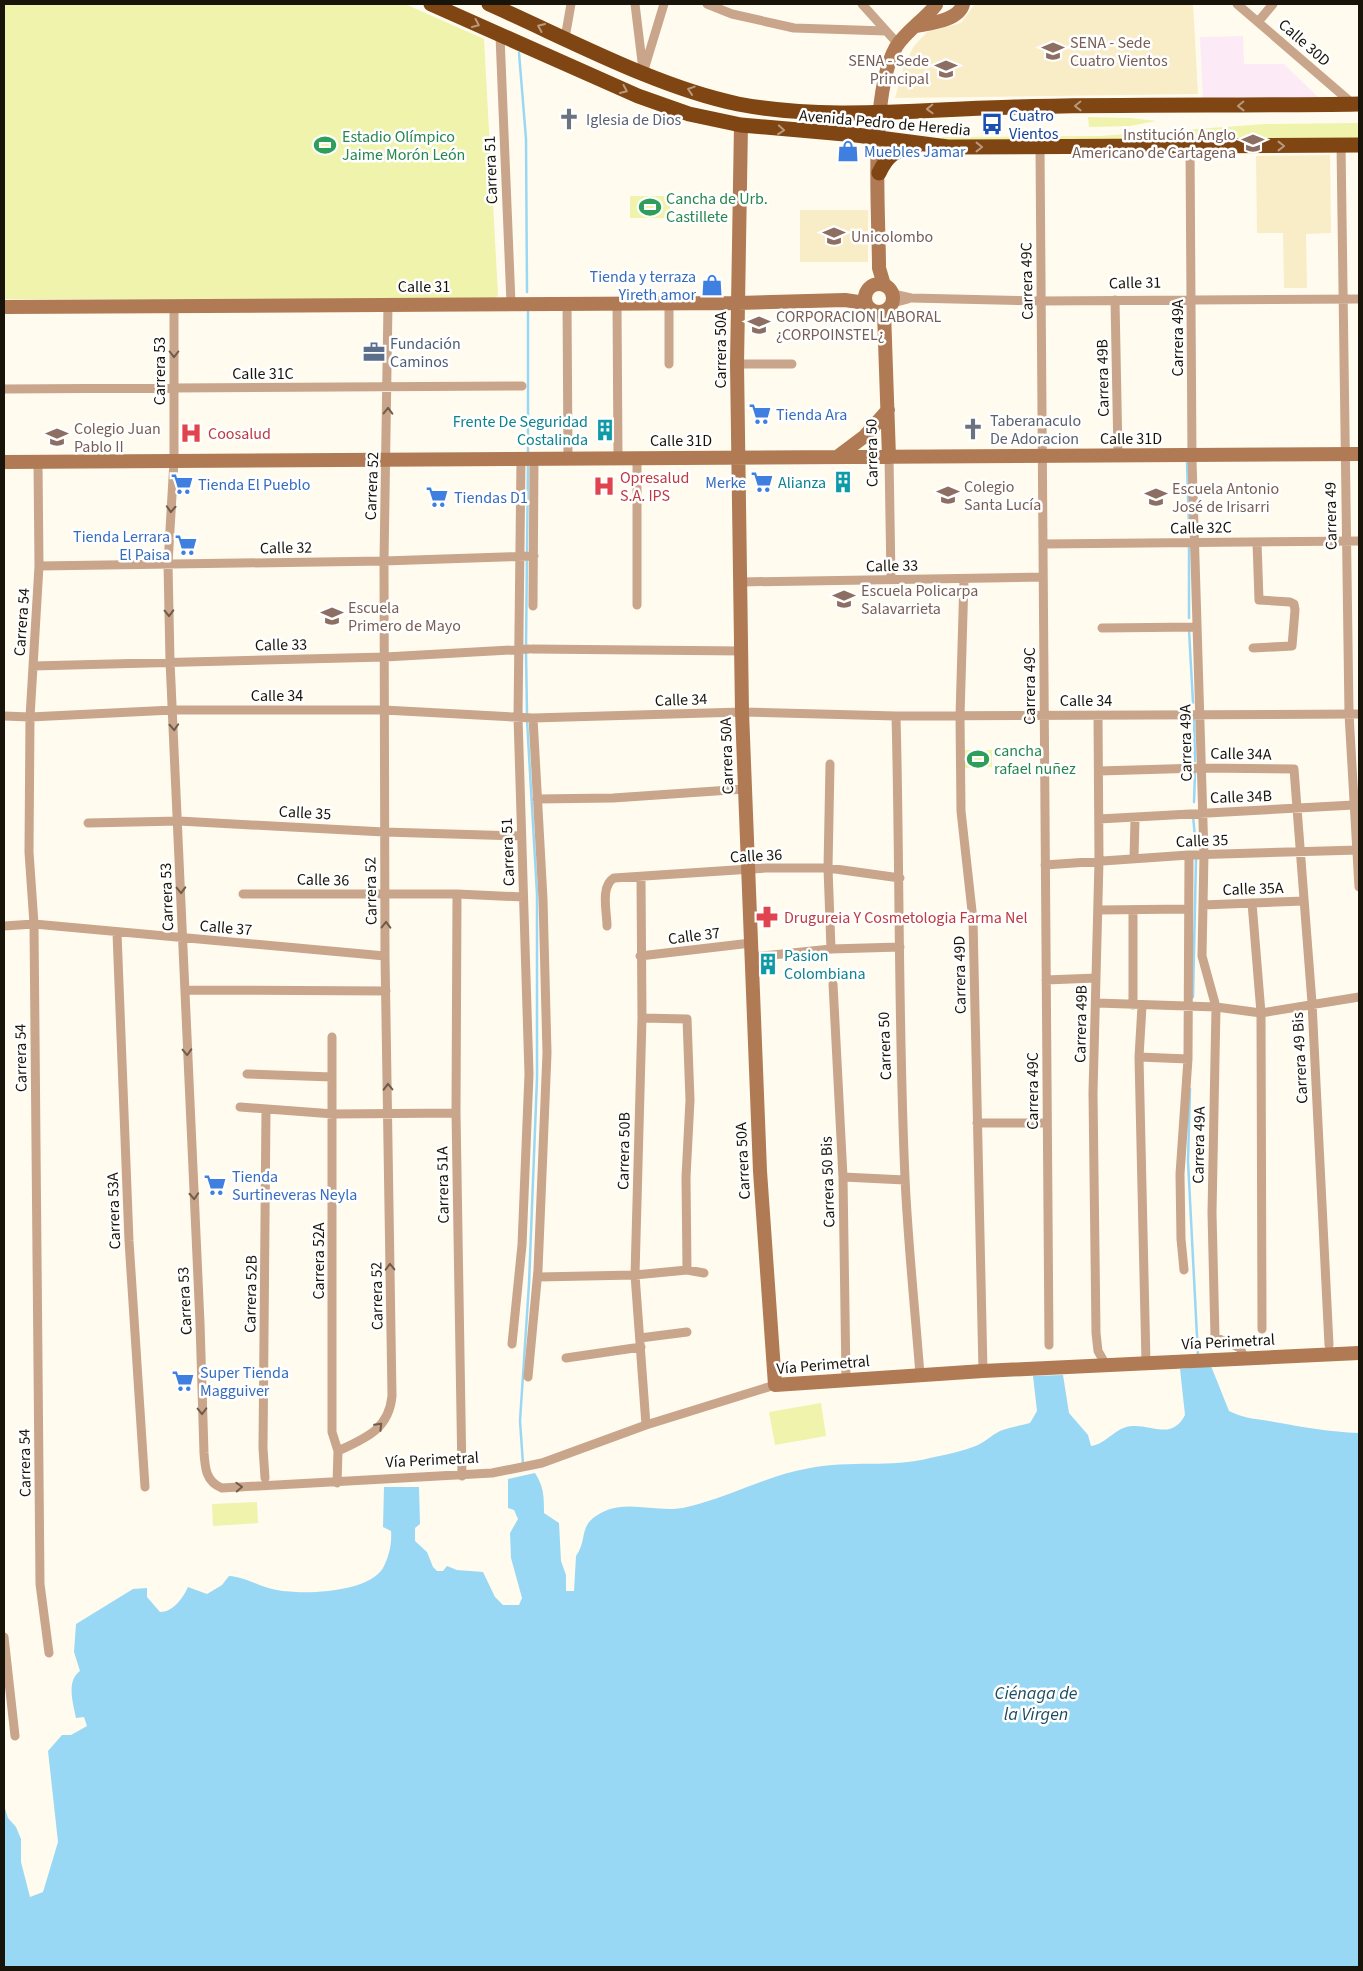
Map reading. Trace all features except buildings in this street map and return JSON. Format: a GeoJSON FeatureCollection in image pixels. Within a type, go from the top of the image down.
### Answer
{"type":"FeatureCollection","features":[{"type":"Feature","properties":{"kind":"highway","name":"Avenida Pedro de Heredia"},"geometry":{"type":"LineString","coordinates":[[431,4],[500,36],[665,106],[706,118],[741,125],[878,138],[940,147],[1359,145]]}},
{"type":"Feature","properties":{"kind":"highway","name":"Avenida Pedro de Heredia"},"geometry":{"type":"LineString","coordinates":[[504,7],[565,38],[643,73],[708,96],[749,106],[802,111],[882,111],[1096,105],[1356,104]]}},
{"type":"Feature","properties":{"kind":"highway"},"geometry":{"type":"LineString","coordinates":[[878,173],[886,160],[898,150],[940,147]]}},
{"type":"Feature","properties":{"kind":"street"},"geometry":{"type":"LineString","coordinates":[[565,38],[571,4]]}},
{"type":"Feature","properties":{"kind":"street"},"geometry":{"type":"LineString","coordinates":[[635,4],[643,73]]}},
{"type":"Feature","properties":{"kind":"street"},"geometry":{"type":"LineString","coordinates":[[643,73],[664,4]]}},
{"type":"Feature","properties":{"kind":"street"},"geometry":{"type":"LineString","coordinates":[[707,4],[732,14],[794,28],[886,31]]}},
{"type":"Feature","properties":{"kind":"street"},"geometry":{"type":"LineString","coordinates":[[862,4],[898,44]]}},
{"type":"Feature","properties":{"kind":"street"},"geometry":{"type":"LineString","coordinates":[[936,4],[940,13],[951,16],[958,13],[963,4]]}},
{"type":"Feature","properties":{"kind":"street","name":"Carrera 50"},"geometry":{"type":"LineString","coordinates":[[891,579],[888,410],[879,302],[878,138],[886,76],[898,44],[936,4]]}},
{"type":"Feature","properties":{"kind":"street","name":"Calle 30D"},"geometry":{"type":"LineString","coordinates":[[1237,4],[1356,104]]}},
{"type":"Feature","properties":{"kind":"street"},"geometry":{"type":"LineString","coordinates":[[1258,22],[1273,4]]}},
{"type":"Feature","properties":{"kind":"street","name":"Carrera 50"},"geometry":{"type":"LineString","coordinates":[[917,26],[951,16]]}},
{"type":"Feature","properties":{"kind":"street","name":"Carrera 51"},"geometry":{"type":"LineString","coordinates":[[500,36],[511,303]]}},
{"type":"Feature","properties":{"kind":"street","name":"Carrera 50A"},"geometry":{"type":"LineString","coordinates":[[741,125],[737,364],[742,712],[750,870],[751,950],[760,1171],[775,1385]]}},
{"type":"Feature","properties":{"kind":"street","name":"Carrera 49"},"geometry":{"type":"LineString","coordinates":[[1341,145],[1345,541],[1349,714],[1359,887]]}},
{"type":"Feature","properties":{"kind":"street","name":"Carrera 49A"},"geometry":{"type":"LineString","coordinates":[[1190,146],[1192,455],[1204,855],[1202,956],[1216,1007],[1212,1213],[1215,1337],[1240,1348],[1244,1357]]}},
{"type":"Feature","properties":{"kind":"street","name":"Carrera 49C"},"geometry":{"type":"LineString","coordinates":[[1040,147],[1049,1345]]}},
{"type":"Feature","properties":{"kind":"street","name":"Calle 31"},"geometry":{"type":"LineString","coordinates":[[4,306],[738,303],[845,300],[879,302],[911,298],[1041,301],[1192,298],[1359,299]]}},
{"type":"Feature","properties":{"kind":"street","name":"Carrera 49B"},"geometry":{"type":"LineString","coordinates":[[1115,300],[1118,455]]}},
{"type":"Feature","properties":{"kind":"street"},"geometry":{"type":"LineString","coordinates":[[567,303],[568,458]]}},
{"type":"Feature","properties":{"kind":"street"},"geometry":{"type":"LineString","coordinates":[[617,303],[618,458]]}},
{"type":"Feature","properties":{"kind":"street"},"geometry":{"type":"LineString","coordinates":[[669,303],[669,364]]}},
{"type":"Feature","properties":{"kind":"street","name":"Carrera 52"},"geometry":{"type":"LineString","coordinates":[[338,1452],[376,1430],[388,1416],[391,1408],[385,956],[387,895],[384,832],[384,561],[388,304]]}},
{"type":"Feature","properties":{"kind":"street","name":"Carrera 53"},"geometry":{"type":"LineString","coordinates":[[174,305],[174,461],[168,564],[170,661],[179,821],[204,1453],[205,1470],[214,1484]]}},
{"type":"Feature","properties":{"kind":"street"},"geometry":{"type":"LineString","coordinates":[[737,364],[792,364]]}},
{"type":"Feature","properties":{"kind":"street","name":"Calle 31C"},"geometry":{"type":"LineString","coordinates":[[4,389],[522,386]]}},
{"type":"Feature","properties":{"kind":"street"},"geometry":{"type":"LineString","coordinates":[[837,457],[864,436],[888,410]]}},
{"type":"Feature","properties":{"kind":"street","name":"Calle 31D"},"geometry":{"type":"LineString","coordinates":[[4,462],[1359,454]]}},
{"type":"Feature","properties":{"kind":"street"},"geometry":{"type":"LineString","coordinates":[[637,458],[637,606]]}},
{"type":"Feature","properties":{"kind":"street","name":"Carrera 51"},"geometry":{"type":"LineString","coordinates":[[528,459],[526,556],[533,606]]}},
{"type":"Feature","properties":{"kind":"street","name":"Carrera 51"},"geometry":{"type":"LineString","coordinates":[[512,1344],[522,1245],[529,1074],[522,833],[526,718],[525,649],[528,459]]}},
{"type":"Feature","properties":{"kind":"street","name":"Carrera 54"},"geometry":{"type":"LineString","coordinates":[[38,462],[39,566],[30,717],[30,852],[34,924],[40,1584],[49,1653]]}},
{"type":"Feature","properties":{"kind":"street","name":"Calle 32C"},"geometry":{"type":"LineString","coordinates":[[1043,544],[1359,541]]}},
{"type":"Feature","properties":{"kind":"street"},"geometry":{"type":"LineString","coordinates":[[1253,648],[1292,646],[1295,626],[1294,604],[1259,600],[1256,542]]}},
{"type":"Feature","properties":{"kind":"street","name":"Calle 32"},"geometry":{"type":"LineString","coordinates":[[39,566],[384,561],[526,556]]}},
{"type":"Feature","properties":{"kind":"street","name":"Calle 33"},"geometry":{"type":"LineString","coordinates":[[741,582],[1043,577]]}},
{"type":"Feature","properties":{"kind":"street","name":"Carrera 49D"},"geometry":{"type":"LineString","coordinates":[[964,578],[960,716],[961,811],[973,920],[983,1371]]}},
{"type":"Feature","properties":{"kind":"street"},"geometry":{"type":"LineString","coordinates":[[1102,628],[1197,627]]}},
{"type":"Feature","properties":{"kind":"street","name":"Calle 33"},"geometry":{"type":"LineString","coordinates":[[33,666],[385,657],[525,649],[742,651]]}},
{"type":"Feature","properties":{"kind":"street","name":"Calle 34"},"geometry":{"type":"LineString","coordinates":[[4,716],[30,717],[173,710],[384,710],[526,718],[742,712],[896,716],[1359,714]]}},
{"type":"Feature","properties":{"kind":"street","name":"Carrera 49B"},"geometry":{"type":"LineString","coordinates":[[1098,715],[1099,861],[1097,1003],[1093,1093],[1096,1333],[1098,1351],[1106,1365]]}},
{"type":"Feature","properties":{"kind":"street","name":"Carrera 50"},"geometry":{"type":"LineString","coordinates":[[896,716],[906,1180],[920,1375]]}},
{"type":"Feature","properties":{"kind":"street"},"geometry":{"type":"LineString","coordinates":[[526,718],[537,799],[547,1054],[538,1277],[528,1377]]}},
{"type":"Feature","properties":{"kind":"street"},"geometry":{"type":"LineString","coordinates":[[830,764],[828,868],[831,948]]}},
{"type":"Feature","properties":{"kind":"street","name":"Calle 34A"},"geometry":{"type":"LineString","coordinates":[[1099,771],[1201,768],[1294,769]]}},
{"type":"Feature","properties":{"kind":"street","name":"Carrera 49 Bis"},"geometry":{"type":"LineString","coordinates":[[1294,769],[1312,1003],[1329,1345]]}},
{"type":"Feature","properties":{"kind":"street"},"geometry":{"type":"LineString","coordinates":[[537,799],[612,798],[745,789]]}},
{"type":"Feature","properties":{"kind":"street","name":"Calle 34B"},"geometry":{"type":"LineString","coordinates":[[1099,819],[1354,804]]}},
{"type":"Feature","properties":{"kind":"street"},"geometry":{"type":"LineString","coordinates":[[1134,858],[1135,818]]}},
{"type":"Feature","properties":{"kind":"street","name":"Calle 35"},"geometry":{"type":"LineString","coordinates":[[88,824],[179,821],[384,832],[522,833],[537,830]]}},
{"type":"Feature","properties":{"kind":"street","name":"Calle 35"},"geometry":{"type":"LineString","coordinates":[[1045,865],[1189,855],[1358,850]]}},
{"type":"Feature","properties":{"kind":"street"},"geometry":{"type":"LineString","coordinates":[[1184,1270],[1181,1239],[1180,1174],[1188,1059],[1189,855]]}},
{"type":"Feature","properties":{"kind":"street","name":"Calle 36"},"geometry":{"type":"LineString","coordinates":[[607,926],[606,889],[609,881],[614,878],[641,878],[750,870],[828,868],[900,878]]}},
{"type":"Feature","properties":{"kind":"street","name":"Carrera 50B"},"geometry":{"type":"LineString","coordinates":[[641,878],[640,956],[642,1018],[635,1275],[646,1425]]}},
{"type":"Feature","properties":{"kind":"street","name":"Calle 36"},"geometry":{"type":"LineString","coordinates":[[244,894],[457,894],[523,898]]}},
{"type":"Feature","properties":{"kind":"street","name":"Carrera 51A"},"geometry":{"type":"LineString","coordinates":[[457,894],[456,1113],[462,1476]]}},
{"type":"Feature","properties":{"kind":"street","name":"Calle 35A"},"geometry":{"type":"LineString","coordinates":[[1203,905],[1304,901]]}},
{"type":"Feature","properties":{"kind":"street"},"geometry":{"type":"LineString","coordinates":[[1252,903],[1261,1013],[1262,1329]]}},
{"type":"Feature","properties":{"kind":"street"},"geometry":{"type":"LineString","coordinates":[[1098,910],[1188,909]]}},
{"type":"Feature","properties":{"kind":"street"},"geometry":{"type":"LineString","coordinates":[[1133,910],[1138,1006],[1146,1363]]}},
{"type":"Feature","properties":{"kind":"street","name":"Calle 37"},"geometry":{"type":"LineString","coordinates":[[4,926],[34,924],[116,933],[385,956]]}},
{"type":"Feature","properties":{"kind":"street","name":"Carrera 53A"},"geometry":{"type":"LineString","coordinates":[[116,933],[128,1241],[145,1487]]}},
{"type":"Feature","properties":{"kind":"street","name":"Calle 37"},"geometry":{"type":"LineString","coordinates":[[640,956],[751,950],[900,947]]}},
{"type":"Feature","properties":{"kind":"street"},"geometry":{"type":"LineString","coordinates":[[1046,980],[1096,978]]}},
{"type":"Feature","properties":{"kind":"street","name":"Carrera 50 Bis"},"geometry":{"type":"LineString","coordinates":[[833,984],[843,1178],[846,1379]]}},
{"type":"Feature","properties":{"kind":"street"},"geometry":{"type":"LineString","coordinates":[[185,990],[386,991]]}},
{"type":"Feature","properties":{"kind":"street"},"geometry":{"type":"LineString","coordinates":[[1097,1003],[1138,1006],[1188,1005],[1261,1013],[1312,1003],[1359,997]]}},
{"type":"Feature","properties":{"kind":"street"},"geometry":{"type":"LineString","coordinates":[[642,1018],[687,1019],[690,1100],[686,1177],[687,1270]]}},
{"type":"Feature","properties":{"kind":"street","name":"Carrera 52A"},"geometry":{"type":"LineString","coordinates":[[332,1037],[334,1114],[332,1432],[338,1452],[336,1483]]}},
{"type":"Feature","properties":{"kind":"street"},"geometry":{"type":"LineString","coordinates":[[1139,1058],[1188,1059]]}},
{"type":"Feature","properties":{"kind":"street"},"geometry":{"type":"LineString","coordinates":[[247,1074],[332,1077]]}},
{"type":"Feature","properties":{"kind":"street"},"geometry":{"type":"LineString","coordinates":[[240,1107],[334,1114],[456,1113]]}},
{"type":"Feature","properties":{"kind":"street","name":"Carrera 52B"},"geometry":{"type":"LineString","coordinates":[[265,1482],[263,1448],[266,1109]]}},
{"type":"Feature","properties":{"kind":"street"},"geometry":{"type":"LineString","coordinates":[[977,1124],[1047,1123]]}},
{"type":"Feature","properties":{"kind":"street"},"geometry":{"type":"LineString","coordinates":[[843,1178],[906,1180]]}},
{"type":"Feature","properties":{"kind":"street"},"geometry":{"type":"LineString","coordinates":[[538,1277],[635,1275],[687,1270],[704,1273]]}},
{"type":"Feature","properties":{"kind":"street"},"geometry":{"type":"LineString","coordinates":[[566,1358],[686,1332]]}},
{"type":"Feature","properties":{"kind":"street","name":"Vía Perimetral"},"geometry":{"type":"LineString","coordinates":[[214,1484],[222,1488],[265,1482],[336,1483],[492,1473],[542,1463],[646,1425],[775,1385],[983,1371],[1359,1352]]}},
{"type":"Feature","properties":{"kind":"street"},"geometry":{"type":"LineString","coordinates":[[4,1637],[16,1736]]}},
{"type":"Feature","properties":{"kind":"shaded area","name":"SENA - Sede Cuatro Vientos"},"geometry":{"type":"Polygon","coordinates":[[[975,4],[1193,4],[1198,94],[895,98],[904,65],[914,46],[927,32],[961,23],[975,4]]]}},
{"type":"Feature","properties":{"kind":"shaded area"},"geometry":{"type":"Polygon","coordinates":[[[1243,36],[1244,64],[1284,64],[1319,98],[1203,99],[1200,37],[1243,36]]]}},
{"type":"Feature","properties":{"kind":"shaded area"},"geometry":{"type":"Polygon","coordinates":[[[1330,155],[1331,233],[1306,234],[1307,288],[1284,288],[1283,233],[1257,233],[1256,156],[1330,155]]]}},
{"type":"Feature","properties":{"kind":"shaded area","name":"Unicolombo"},"geometry":{"type":"Polygon","coordinates":[[[800,210],[868,210],[868,262],[800,262],[800,210]]]}},
{"type":"Feature","properties":{"kind":"green space"},"geometry":{"type":"Polygon","coordinates":[[[4,4],[405,4],[484,39],[498,295],[495,299],[4,299],[4,4]]]}},
{"type":"Feature","properties":{"kind":"green space"},"geometry":{"type":"Polygon","coordinates":[[[1088,117],[1156,121],[1130,126],[1089,127],[1088,117]]]}},
{"type":"Feature","properties":{"kind":"green space"},"geometry":{"type":"Polygon","coordinates":[[[1359,123],[1359,140],[942,143],[942,137],[1100,136],[1266,124],[1359,123]]]}},
{"type":"Feature","properties":{"kind":"green space","name":"Cancha de Urb. Castillete"},"geometry":{"type":"Polygon","coordinates":[[[630,196],[670,196],[670,218],[630,218],[630,196]]]}},
{"type":"Feature","properties":{"kind":"green space","name":"cancha rafael nuñez"},"geometry":{"type":"Polygon","coordinates":[[[964,750],[992,750],[992,767],[964,768],[964,750]]]}},
{"type":"Feature","properties":{"kind":"green space"},"geometry":{"type":"Polygon","coordinates":[[[821,1403],[826,1436],[775,1445],[769,1412],[821,1403]]]}},
{"type":"Feature","properties":{"kind":"green space"},"geometry":{"type":"Polygon","coordinates":[[[257,1502],[258,1523],[213,1526],[212,1504],[257,1502]]]}},
{"type":"Feature","properties":{"kind":"water","name":"Ciénaga de la Virgen"},"geometry":{"type":"Polygon","coordinates":[[[1211,1366],[1229,1411],[1241,1416],[1316,1429],[1359,1433],[1359,1967],[4,1967],[4,1805],[8,1818],[16,1827],[21,1839],[21,1862],[30,1897],[43,1892],[58,1842],[48,1751],[62,1735],[71,1735],[87,1726],[84,1717],[76,1718],[72,1699],[73,1680],[80,1671],[74,1652],[76,1624],[133,1589],[147,1588],[147,1597],[160,1612],[173,1607],[188,1587],[207,1594],[222,1585],[229,1576],[241,1578],[271,1589],[288,1592],[318,1592],[364,1583],[383,1568],[390,1550],[391,1531],[383,1527],[384,1487],[419,1487],[420,1524],[415,1528],[415,1541],[427,1552],[433,1567],[437,1571],[443,1571],[447,1566],[457,1570],[483,1572],[495,1597],[503,1605],[519,1605],[522,1598],[511,1558],[510,1533],[518,1519],[514,1510],[508,1508],[508,1479],[535,1473],[543,1492],[544,1513],[559,1523],[561,1561],[566,1575],[566,1591],[574,1591],[576,1556],[582,1543],[584,1532],[590,1521],[605,1511],[625,1507],[677,1509],[703,1503],[794,1471],[840,1464],[900,1463],[966,1449],[978,1445],[1007,1428],[1030,1423],[1037,1411],[1033,1376],[1063,1375],[1069,1413],[1088,1435],[1091,1446],[1097,1445],[1127,1427],[1140,1426],[1162,1430],[1168,1429],[1180,1423],[1185,1415],[1180,1369],[1211,1366]]]}},
{"type":"Feature","properties":{"kind":"waterway"},"geometry":{"type":"LineString","coordinates":[[519,53],[526,139],[527,292]]}},
{"type":"Feature","properties":{"kind":"waterway"},"geometry":{"type":"LineString","coordinates":[[528,312],[528,454]]}},
{"type":"Feature","properties":{"kind":"waterway"},"geometry":{"type":"LineString","coordinates":[[526,647],[528,462]]}},
{"type":"Feature","properties":{"kind":"waterway"},"geometry":{"type":"LineString","coordinates":[[1187,463],[1189,528]]}},
{"type":"Feature","properties":{"kind":"waterway"},"geometry":{"type":"LineString","coordinates":[[1189,545],[1189,618]]}},
{"type":"Feature","properties":{"kind":"waterway"},"geometry":{"type":"LineString","coordinates":[[1189,630],[1193,703]]}},
{"type":"Feature","properties":{"kind":"waterway"},"geometry":{"type":"LineString","coordinates":[[526,652],[527,714]]}},
{"type":"Feature","properties":{"kind":"waterway"},"geometry":{"type":"LineString","coordinates":[[1194,717],[1195,761]]}},
{"type":"Feature","properties":{"kind":"waterway"},"geometry":{"type":"LineString","coordinates":[[523,1464],[520,1421],[529,1284],[537,1078],[537,894],[527,720]]}},
{"type":"Feature","properties":{"kind":"waterway"},"geometry":{"type":"LineString","coordinates":[[1194,802],[1195,773]]}},
{"type":"Feature","properties":{"kind":"waterway"},"geometry":{"type":"LineString","coordinates":[[1193,816],[1196,847]]}},
{"type":"Feature","properties":{"kind":"waterway"},"geometry":{"type":"LineString","coordinates":[[1193,997],[1196,859]]}},
{"type":"Feature","properties":{"kind":"waterway"},"geometry":{"type":"LineString","coordinates":[[1190,1089],[1188,1161],[1198,1356]]}},
{"type":"Feature","properties":{"kind":"place","name":"SENA - Sede Cuatro Vientos"},"geometry":{"type":"Point","coordinates":[1053,51]}},
{"type":"Feature","properties":{"kind":"place","name":"SENA - Sede Principal"},"geometry":{"type":"Point","coordinates":[946,69]}},
{"type":"Feature","properties":{"kind":"place","name":"Iglesia de Dios"},"geometry":{"type":"Point","coordinates":[569,119]}},
{"type":"Feature","properties":{"kind":"place","name":"Cuatro Vientos"},"geometry":{"type":"Point","coordinates":[992,124]}},
{"type":"Feature","properties":{"kind":"place","name":"Institución Anglo Americano de Cartagena"},"geometry":{"type":"Point","coordinates":[1253,143]}},
{"type":"Feature","properties":{"kind":"place","name":"Estadio Olímpico Jaime Morón León"},"geometry":{"type":"Point","coordinates":[325,145]}},
{"type":"Feature","properties":{"kind":"place","name":"Muebles Jamar"},"geometry":{"type":"Point","coordinates":[848,151]}},
{"type":"Feature","properties":{"kind":"place","name":"Cancha de Urb. Castillete"},"geometry":{"type":"Point","coordinates":[650,207]}},
{"type":"Feature","properties":{"kind":"place","name":"Unicolombo"},"geometry":{"type":"Point","coordinates":[834,236]}},
{"type":"Feature","properties":{"kind":"place","name":"Tienda y terraza Yireth amor"},"geometry":{"type":"Point","coordinates":[712,285]}},
{"type":"Feature","properties":{"kind":"place","name":"CORPORACION LABORAL ¿CORPOINSTEL¿"},"geometry":{"type":"Point","coordinates":[759,325]}},
{"type":"Feature","properties":{"kind":"place","name":"Fundación Caminos"},"geometry":{"type":"Point","coordinates":[374,352]}},
{"type":"Feature","properties":{"kind":"place","name":"Tienda Ara"},"geometry":{"type":"Point","coordinates":[760,414]}},
{"type":"Feature","properties":{"kind":"place","name":"Taberanaculo De Adoracion"},"geometry":{"type":"Point","coordinates":[973,429]}},
{"type":"Feature","properties":{"kind":"place","name":"Frente De Seguridad Costalinda"},"geometry":{"type":"Point","coordinates":[605,430]}},
{"type":"Feature","properties":{"kind":"place","name":"Coosalud"},"geometry":{"type":"Point","coordinates":[191,433]}},
{"type":"Feature","properties":{"kind":"place","name":"Colegio Juan Pablo II"},"geometry":{"type":"Point","coordinates":[57,437]}},
{"type":"Feature","properties":{"kind":"place","name":"Merke"},"geometry":{"type":"Point","coordinates":[762,482]}},
{"type":"Feature","properties":{"kind":"place","name":"Alianza"},"geometry":{"type":"Point","coordinates":[843,482]}},
{"type":"Feature","properties":{"kind":"place","name":"Tienda El Pueblo"},"geometry":{"type":"Point","coordinates":[182,484]}},
{"type":"Feature","properties":{"kind":"place","name":"Opresalud S.A. IPS"},"geometry":{"type":"Point","coordinates":[604,486]}},
{"type":"Feature","properties":{"kind":"place","name":"Colegio Santa Lucía"},"geometry":{"type":"Point","coordinates":[948,495]}},
{"type":"Feature","properties":{"kind":"place","name":"Tiendas D1"},"geometry":{"type":"Point","coordinates":[437,497]}},
{"type":"Feature","properties":{"kind":"place","name":"Escuela Antonio José de Irisarri"},"geometry":{"type":"Point","coordinates":[1156,497]}},
{"type":"Feature","properties":{"kind":"place","name":"Tienda Lerrara El Paisa"},"geometry":{"type":"Point","coordinates":[186,545]}},
{"type":"Feature","properties":{"kind":"place","name":"Escuela Policarpa Salavarrieta"},"geometry":{"type":"Point","coordinates":[844,599]}},
{"type":"Feature","properties":{"kind":"place","name":"Escuela Primero de Mayo"},"geometry":{"type":"Point","coordinates":[332,616]}},
{"type":"Feature","properties":{"kind":"place","name":"cancha rafael nuñez"},"geometry":{"type":"Point","coordinates":[978,759]}},
{"type":"Feature","properties":{"kind":"place","name":"Drugureia Y Cosmetologia Farma Nel"},"geometry":{"type":"Point","coordinates":[767,917]}},
{"type":"Feature","properties":{"kind":"place","name":"Pasion Colombiana"},"geometry":{"type":"Point","coordinates":[768,964]}},
{"type":"Feature","properties":{"kind":"place","name":"Tienda Surtineveras Neyla"},"geometry":{"type":"Point","coordinates":[215,1185]}},
{"type":"Feature","properties":{"kind":"place","name":"Super Tienda Magguiver"},"geometry":{"type":"Point","coordinates":[183,1381]}}]}
